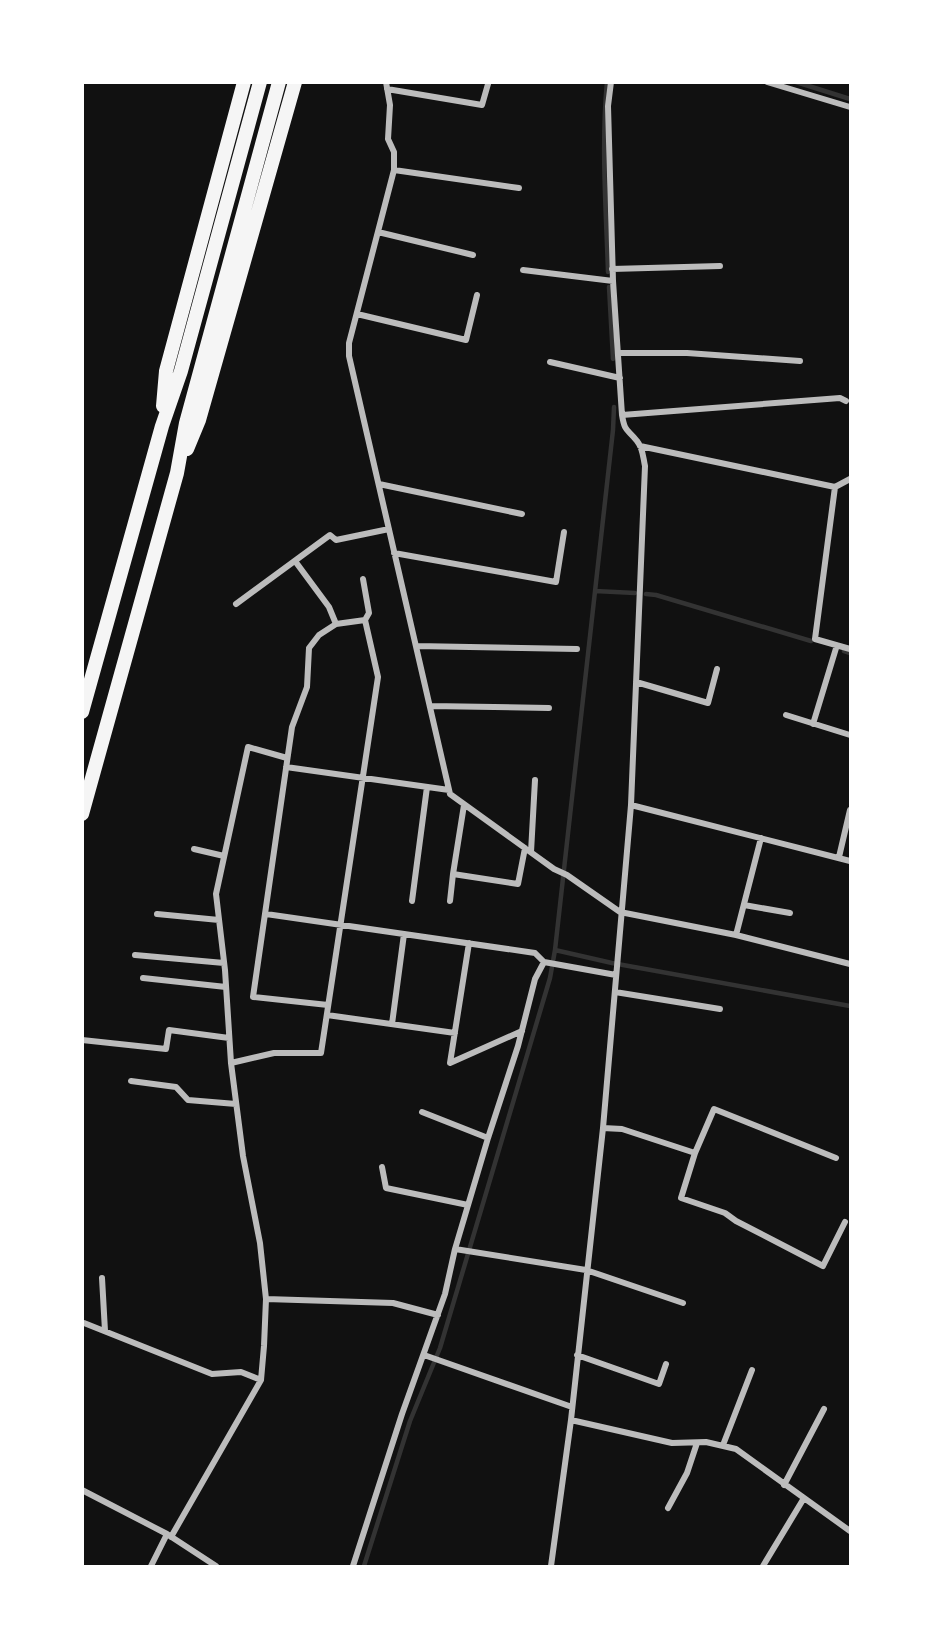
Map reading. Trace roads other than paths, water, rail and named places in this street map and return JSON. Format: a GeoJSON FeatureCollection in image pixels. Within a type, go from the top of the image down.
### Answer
{"type":"FeatureCollection","features":[{"type":"Feature","properties":{"kind":"highway"},"geometry":{"type":"LineString","coordinates":[[162,426],[166,371],[244,82]]}},
{"type":"Feature","properties":{"kind":"highway"},"geometry":{"type":"LineString","coordinates":[[82,712],[162,426],[184,360],[260,82]]}},
{"type":"Feature","properties":{"kind":"highway"},"geometry":{"type":"LineString","coordinates":[[82,814],[177,473],[186,423],[279,82]]}},
{"type":"Feature","properties":{"kind":"highway"},"geometry":{"type":"LineString","coordinates":[[177,473],[199,420],[295,82]]}},
{"type":"Feature","properties":{"kind":"street"},"geometry":{"type":"LineString","coordinates":[[551,1566],[572,1407],[603,1128],[631,805],[645,466],[640,446],[625,429],[622,415],[612,269],[608,106],[611,82]]}},
{"type":"Feature","properties":{"kind":"street"},"geometry":{"type":"LineString","coordinates":[[767,82],[850,107]]}},
{"type":"Feature","properties":{"kind":"street"},"geometry":{"type":"LineString","coordinates":[[488,84],[482,105],[387,86],[390,118],[388,139],[394,152],[394,170],[349,343],[349,356],[448,790],[464,805],[620,912],[736,935],[850,964]]}},
{"type":"Feature","properties":{"kind":"street"},"geometry":{"type":"LineString","coordinates":[[394,170],[519,188]]}},
{"type":"Feature","properties":{"kind":"street"},"geometry":{"type":"LineString","coordinates":[[378,232],[473,255]]}},
{"type":"Feature","properties":{"kind":"street"},"geometry":{"type":"LineString","coordinates":[[612,269],[720,266]]}},
{"type":"Feature","properties":{"kind":"street"},"geometry":{"type":"LineString","coordinates":[[523,270],[613,281]]}},
{"type":"Feature","properties":{"kind":"street"},"geometry":{"type":"LineString","coordinates":[[357,314],[466,340],[477,295]]}},
{"type":"Feature","properties":{"kind":"street"},"geometry":{"type":"LineString","coordinates":[[618,353],[687,353],[800,361]]}},
{"type":"Feature","properties":{"kind":"street"},"geometry":{"type":"LineString","coordinates":[[550,362],[620,378]]}},
{"type":"Feature","properties":{"kind":"street"},"geometry":{"type":"LineString","coordinates":[[622,415],[840,398],[846,402]]}},
{"type":"Feature","properties":{"kind":"street"},"geometry":{"type":"LineString","coordinates":[[640,446],[835,488],[850,479]]}},
{"type":"Feature","properties":{"kind":"street"},"geometry":{"type":"LineString","coordinates":[[378,484],[522,514]]}},
{"type":"Feature","properties":{"kind":"street"},"geometry":{"type":"LineString","coordinates":[[835,488],[814,639],[850,649]]}},
{"type":"Feature","properties":{"kind":"street"},"geometry":{"type":"LineString","coordinates":[[236,604],[330,535],[336,540],[389,529]]}},
{"type":"Feature","properties":{"kind":"street"},"geometry":{"type":"LineString","coordinates":[[394,553],[556,582],[564,532]]}},
{"type":"Feature","properties":{"kind":"street"},"geometry":{"type":"LineString","coordinates":[[295,561],[329,607],[336,624]]}},
{"type":"Feature","properties":{"kind":"street"},"geometry":{"type":"LineString","coordinates":[[231,1063],[274,1053],[321,1053],[378,677],[365,620],[369,613],[363,579]]}},
{"type":"Feature","properties":{"kind":"street"},"geometry":{"type":"LineString","coordinates":[[328,1005],[253,997],[292,726],[307,687],[309,648],[319,635],[336,624],[365,620]]}},
{"type":"Feature","properties":{"kind":"street"},"geometry":{"type":"LineString","coordinates":[[813,724],[837,645]]}},
{"type":"Feature","properties":{"kind":"street"},"geometry":{"type":"LineString","coordinates":[[416,646],[577,649]]}},
{"type":"Feature","properties":{"kind":"street"},"geometry":{"type":"LineString","coordinates":[[636,682],[708,704],[717,669]]}},
{"type":"Feature","properties":{"kind":"street"},"geometry":{"type":"LineString","coordinates":[[430,706],[549,708]]}},
{"type":"Feature","properties":{"kind":"street"},"geometry":{"type":"LineString","coordinates":[[786,716],[850,735]]}},
{"type":"Feature","properties":{"kind":"street"},"geometry":{"type":"LineString","coordinates":[[151,1566],[261,1380],[266,1299],[260,1243],[243,1156],[236,1104],[216,894],[248,747],[287,758]]}},
{"type":"Feature","properties":{"kind":"street"},"geometry":{"type":"LineString","coordinates":[[286,767],[448,790]]}},
{"type":"Feature","properties":{"kind":"street"},"geometry":{"type":"LineString","coordinates":[[453,874],[518,884],[528,850],[536,780]]}},
{"type":"Feature","properties":{"kind":"street"},"geometry":{"type":"LineString","coordinates":[[412,901],[427,787]]}},
{"type":"Feature","properties":{"kind":"street"},"geometry":{"type":"LineString","coordinates":[[450,901],[464,805]]}},
{"type":"Feature","properties":{"kind":"street"},"geometry":{"type":"LineString","coordinates":[[631,805],[850,861]]}},
{"type":"Feature","properties":{"kind":"street"},"geometry":{"type":"LineString","coordinates":[[839,857],[850,810]]}},
{"type":"Feature","properties":{"kind":"street"},"geometry":{"type":"LineString","coordinates":[[736,935],[760,838]]}},
{"type":"Feature","properties":{"kind":"street"},"geometry":{"type":"LineString","coordinates":[[194,849],[224,856]]}},
{"type":"Feature","properties":{"kind":"street"},"geometry":{"type":"LineString","coordinates":[[744,905],[790,913]]}},
{"type":"Feature","properties":{"kind":"street"},"geometry":{"type":"LineString","coordinates":[[157,914],[219,920]]}},
{"type":"Feature","properties":{"kind":"street"},"geometry":{"type":"LineString","coordinates":[[266,914],[536,953],[544,962],[616,975]]}},
{"type":"Feature","properties":{"kind":"street"},"geometry":{"type":"LineString","coordinates":[[392,1024],[404,934]]}},
{"type":"Feature","properties":{"kind":"street"},"geometry":{"type":"LineString","coordinates":[[469,943],[450,1063],[522,1031]]}},
{"type":"Feature","properties":{"kind":"street"},"geometry":{"type":"LineString","coordinates":[[135,954],[224,963]]}},
{"type":"Feature","properties":{"kind":"street"},"geometry":{"type":"LineString","coordinates":[[353,1566],[402,1414],[446,1293],[454,1249],[522,1031],[535,980],[544,962]]}},
{"type":"Feature","properties":{"kind":"street"},"geometry":{"type":"LineString","coordinates":[[143,978],[226,987]]}},
{"type":"Feature","properties":{"kind":"street"},"geometry":{"type":"LineString","coordinates":[[615,992],[720,1010]]}},
{"type":"Feature","properties":{"kind":"street"},"geometry":{"type":"LineString","coordinates":[[327,1015],[455,1033]]}},
{"type":"Feature","properties":{"kind":"street"},"geometry":{"type":"LineString","coordinates":[[82,1040],[166,1049],[169,1030],[229,1038]]}},
{"type":"Feature","properties":{"kind":"street"},"geometry":{"type":"LineString","coordinates":[[131,1081],[176,1087],[188,1100],[236,1104]]}},
{"type":"Feature","properties":{"kind":"street"},"geometry":{"type":"LineString","coordinates":[[836,1158],[714,1109],[695,1154],[681,1198],[725,1213],[736,1221],[823,1266],[846,1222]]}},
{"type":"Feature","properties":{"kind":"street"},"geometry":{"type":"LineString","coordinates":[[422,1112],[488,1138]]}},
{"type":"Feature","properties":{"kind":"street"},"geometry":{"type":"LineString","coordinates":[[603,1128],[622,1129],[695,1154]]}},
{"type":"Feature","properties":{"kind":"street"},"geometry":{"type":"LineString","coordinates":[[382,1167],[386,1188],[468,1205]]}},
{"type":"Feature","properties":{"kind":"street"},"geometry":{"type":"LineString","coordinates":[[454,1249],[586,1270],[683,1303]]}},
{"type":"Feature","properties":{"kind":"street"},"geometry":{"type":"LineString","coordinates":[[102,1278],[105,1331]]}},
{"type":"Feature","properties":{"kind":"street"},"geometry":{"type":"LineString","coordinates":[[266,1299],[393,1303],[438,1315]]}},
{"type":"Feature","properties":{"kind":"street"},"geometry":{"type":"LineString","coordinates":[[84,1323],[212,1374],[241,1372],[261,1380]]}},
{"type":"Feature","properties":{"kind":"street"},"geometry":{"type":"LineString","coordinates":[[424,1355],[572,1407]]}},
{"type":"Feature","properties":{"kind":"street"},"geometry":{"type":"LineString","coordinates":[[577,1355],[659,1384],[666,1364]]}},
{"type":"Feature","properties":{"kind":"street"},"geometry":{"type":"LineString","coordinates":[[723,1445],[752,1370]]}},
{"type":"Feature","properties":{"kind":"street"},"geometry":{"type":"LineString","coordinates":[[784,1485],[824,1409]]}},
{"type":"Feature","properties":{"kind":"street"},"geometry":{"type":"LineString","coordinates":[[570,1420],[672,1443],[706,1442],[735,1449],[850,1531]]}},
{"type":"Feature","properties":{"kind":"street"},"geometry":{"type":"LineString","coordinates":[[668,1508],[687,1473],[697,1443]]}},
{"type":"Feature","properties":{"kind":"street"},"geometry":{"type":"LineString","coordinates":[[82,1490],[169,1536],[216,1566]]}},
{"type":"Feature","properties":{"kind":"street"},"geometry":{"type":"LineString","coordinates":[[763,1566],[804,1498]]}},
{"type":"Feature","properties":{"kind":"waterway"},"geometry":{"type":"LineString","coordinates":[[607,82],[604,153],[608,272]]}},
{"type":"Feature","properties":{"kind":"waterway"},"geometry":{"type":"LineString","coordinates":[[796,82],[850,99]]}},
{"type":"Feature","properties":{"kind":"waterway"},"geometry":{"type":"LineString","coordinates":[[609,287],[613,359]]}},
{"type":"Feature","properties":{"kind":"waterway"},"geometry":{"type":"LineString","coordinates":[[364,1566],[410,1421],[440,1348],[550,978],[555,950],[614,407]]}},
{"type":"Feature","properties":{"kind":"waterway"},"geometry":{"type":"LineString","coordinates":[[595,591],[635,593]]}},
{"type":"Feature","properties":{"kind":"waterway"},"geometry":{"type":"LineString","coordinates":[[646,594],[811,641]]}},
{"type":"Feature","properties":{"kind":"waterway"},"geometry":{"type":"LineString","coordinates":[[844,651],[850,653]]}},
{"type":"Feature","properties":{"kind":"waterway"},"geometry":{"type":"LineString","coordinates":[[555,950],[612,963],[850,1006]]}}]}
